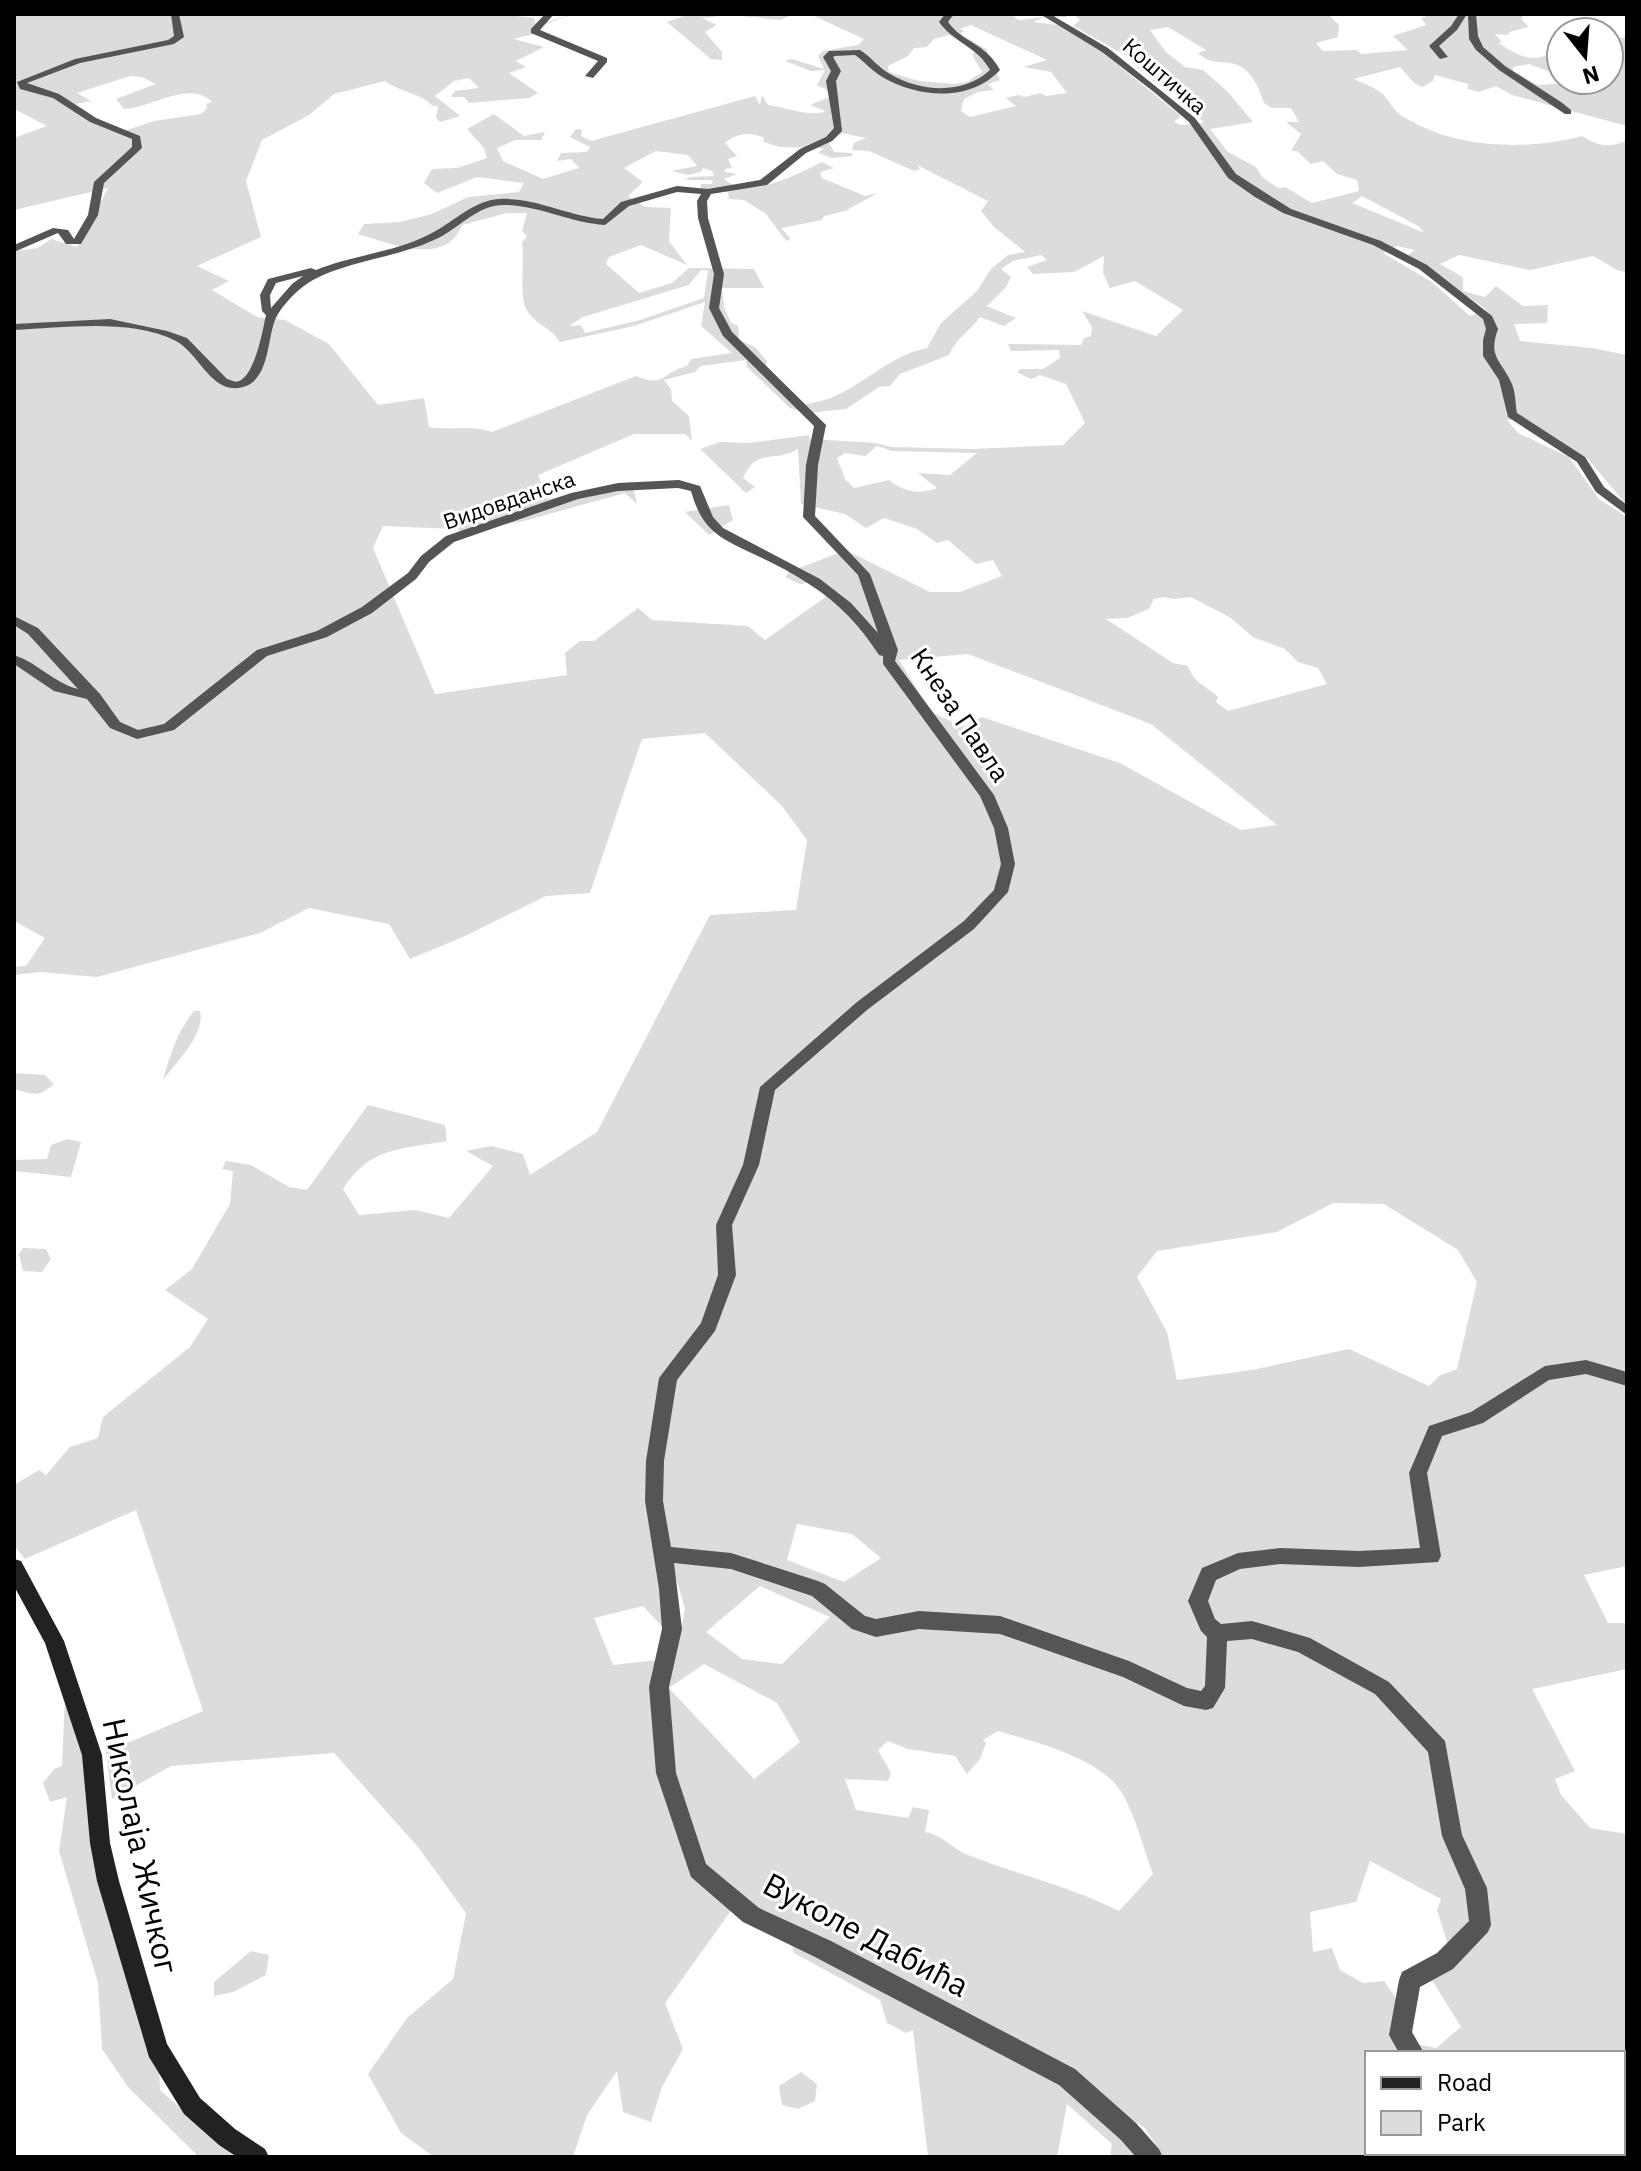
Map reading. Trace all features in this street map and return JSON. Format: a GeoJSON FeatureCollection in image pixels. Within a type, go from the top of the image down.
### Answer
{"type":"FeatureCollection","features":[{"type":"Feature","properties":{"kind":"street"},"geometry":{"type":"LineString","coordinates":[[14,249],[57,230],[68,235],[70,242],[77,242],[93,215],[99,182],[137,148],[137,138],[125,131],[93,120],[56,96],[27,88],[22,82],[78,61],[171,42],[179,37],[175,14]]}},
{"type":"Feature","properties":{"kind":"street"},"geometry":{"type":"LineString","coordinates":[[550,14],[534,31],[604,60],[590,76]]}},
{"type":"Feature","properties":{"kind":"street"},"geometry":{"type":"LineString","coordinates":[[272,313],[267,311],[265,291],[272,281],[326,269],[435,236],[466,213],[490,204],[524,205],[568,218],[605,222],[625,204],[677,189],[708,192],[763,183],[803,151],[829,139],[839,129],[831,81],[836,71],[828,57],[832,53],[857,52],[886,75],[929,91],[971,87],[987,79],[995,70],[991,58],[983,49],[948,30],[943,22],[950,14]]}},
{"type":"Feature","properties":{"kind":"street","name":"Коштичка"},"geometry":{"type":"LineString","coordinates":[[1044,14],[1105,50],[1157,90],[1192,120],[1232,176],[1245,185],[1287,211],[1377,243],[1423,267],[1488,318],[1492,329],[1487,341],[1487,356],[1509,390],[1508,403],[1512,415],[1581,460],[1600,489],[1627,511]]}},
{"type":"Feature","properties":{"kind":"street"},"geometry":{"type":"LineString","coordinates":[[1443,57],[1434,46],[1454,28],[1463,14]]}},
{"type":"Feature","properties":{"kind":"street"},"geometry":{"type":"LineString","coordinates":[[1472,14],[1474,38],[1481,51],[1524,82],[1550,96],[1568,112]]}},
{"type":"Feature","properties":{"kind":"street","name":"Кнеза Павла"},"geometry":{"type":"LineString","coordinates":[[663,1554],[654,1501],[655,1461],[668,1378],[709,1326],[727,1275],[724,1225],[751,1165],[768,1087],[862,1006],[969,925],[1001,892],[1008,864],[1001,828],[987,795],[888,661],[891,650],[864,574],[809,517],[812,465],[820,425],[727,334],[714,308],[719,274],[703,218],[702,201],[708,192]]}},
{"type":"Feature","properties":{"kind":"street"},"geometry":{"type":"LineString","coordinates":[[14,327],[110,322],[163,333],[183,340],[223,381],[238,385],[245,382],[260,364],[272,313],[289,292],[326,269]]}},
{"type":"Feature","properties":{"kind":"street","name":"Видовданска"},"geometry":{"type":"LineString","coordinates":[[14,620],[33,631],[95,697],[115,725],[137,735],[169,727],[262,653],[322,634],[367,610],[412,576],[425,559],[450,539],[575,496],[618,487],[679,484],[693,487],[698,494],[698,505],[719,532],[809,576],[840,598],[861,617],[888,661]]}},
{"type":"Feature","properties":{"kind":"street"},"geometry":{"type":"LineString","coordinates":[[14,659],[59,688],[95,697]]}},
{"type":"Feature","properties":{"kind":"street"},"geometry":{"type":"LineString","coordinates":[[1412,2051],[1400,2035],[1410,1980],[1445,1961],[1480,1925],[1476,1888],[1452,1836],[1438,1748],[1382,1688],[1303,1644],[1252,1630],[1217,1633],[1208,1625],[1198,1601],[1209,1574],[1238,1561],[1280,1556],[1359,1559],[1431,1556],[1418,1473],[1435,1431],[1477,1418],[1545,1373],[1586,1367],[1627,1379]]}},
{"type":"Feature","properties":{"kind":"street"},"geometry":{"type":"LineString","coordinates":[[663,1554],[731,1561],[818,1590],[859,1623],[876,1628],[919,1620],[1000,1625],[1129,1670],[1184,1697],[1206,1701],[1215,1688],[1217,1633]]}},
{"type":"Feature","properties":{"kind":"street","name":"Вуколе Дабића"},"geometry":{"type":"LineString","coordinates":[[663,1554],[672,1629],[659,1687],[666,1773],[698,1870],[751,1915],[823,1949],[1067,2077],[1128,2131],[1151,2157]]}},
{"type":"Feature","properties":{"kind":"street","name":"Николаја Жичког"},"geometry":{"type":"LineString","coordinates":[[14,1567],[54,1641],[92,1755],[100,1843],[138,1990],[157,2049],[192,2106],[227,2137],[257,2157]]}},
{"type":"Feature","properties":{"kind":"green space"},"geometry":{"type":"Polygon","coordinates":[[[14,14],[499,14],[534,18],[536,25],[574,14],[536,27],[537,33],[514,39],[544,47],[516,61],[526,67],[509,73],[538,93],[529,98],[469,103],[464,97],[451,97],[455,91],[479,88],[469,78],[454,81],[435,96],[460,116],[440,122],[436,118],[438,106],[385,81],[334,94],[309,115],[262,140],[246,181],[261,237],[197,266],[229,281],[212,290],[257,317],[285,320],[329,344],[378,405],[424,398],[429,427],[476,428],[492,432],[636,376],[658,380],[687,366],[691,359],[732,353],[701,326],[705,302],[634,326],[560,342],[525,306],[522,243],[527,236],[522,231],[527,213],[507,213],[462,225],[454,238],[443,246],[430,249],[400,246],[358,234],[364,224],[400,222],[432,214],[468,197],[519,192],[524,183],[477,177],[437,193],[424,183],[432,169],[457,168],[487,158],[484,148],[467,129],[494,114],[524,136],[545,132],[541,140],[516,140],[497,148],[503,161],[543,179],[579,168],[571,159],[557,161],[561,153],[587,152],[590,147],[570,137],[576,129],[582,130],[581,136],[591,141],[755,96],[760,105],[762,95],[768,105],[820,113],[826,111],[810,105],[830,97],[829,91],[817,85],[825,70],[811,71],[785,61],[792,59],[824,69],[818,56],[823,51],[858,45],[864,39],[810,14],[1010,14],[1019,20],[1043,17],[1039,14],[1065,14],[1067,17],[1044,17],[1034,22],[1058,25],[1102,52],[1181,116],[1174,122],[1181,125],[1204,123],[1179,93],[1162,86],[1137,68],[1141,64],[1073,26],[1080,20],[1074,14],[1328,14],[1339,25],[1338,37],[1316,43],[1323,51],[1357,50],[1361,54],[1408,50],[1393,36],[1426,25],[1421,18],[1430,15],[1524,14],[1521,19],[1529,27],[1509,32],[1508,35],[1495,34],[1502,42],[1498,43],[1515,53],[1528,58],[1545,56],[1545,70],[1529,64],[1513,67],[1513,71],[1538,85],[1545,85],[1545,96],[1625,96],[1627,37],[1627,126],[1512,95],[1496,86],[1479,92],[1468,89],[1468,84],[1435,75],[1433,81],[1422,87],[1414,83],[1400,67],[1354,79],[1380,92],[1403,116],[1452,138],[1518,145],[1582,136],[1604,145],[1627,140],[1627,272],[1619,271],[1593,256],[1530,270],[1459,255],[1440,264],[1463,277],[1463,291],[1485,297],[1496,286],[1523,306],[1548,305],[1547,323],[1514,324],[1520,341],[1592,348],[1627,355],[1627,506],[1589,460],[1523,419],[1507,420],[1518,433],[1569,457],[1599,499],[1627,517],[1627,1566],[1584,1575],[1608,1623],[1627,1623],[1627,1669],[1532,1689],[1575,1771],[1555,1779],[1561,1795],[1590,1828],[1627,1834],[1627,2157],[1164,2157],[1145,2128],[1021,2045],[1142,2157],[1110,2157],[1112,2144],[1067,2104],[1057,2157],[928,2157],[913,2030],[906,2033],[887,2023],[880,2000],[794,1953],[790,1939],[735,1905],[665,2003],[683,2049],[662,2087],[651,2122],[623,2112],[617,2071],[587,2115],[573,2157],[434,2157],[401,2133],[368,2074],[407,2018],[453,1979],[466,1913],[418,1847],[334,1753],[171,1766],[112,1799],[106,1752],[203,1711],[136,1510],[25,1559],[14,1546],[14,1485],[39,1470],[46,1475],[70,1447],[98,1438],[103,1417],[190,1347],[208,1319],[165,1290],[192,1269],[230,1204],[233,1171],[222,1169],[226,1161],[251,1165],[289,1187],[307,1190],[368,1105],[445,1125],[447,1141],[388,1152],[364,1165],[343,1189],[359,1215],[415,1210],[449,1218],[493,1166],[466,1151],[491,1146],[523,1154],[530,1175],[597,1132],[710,915],[796,910],[807,840],[782,806],[705,733],[642,739],[590,893],[546,896],[410,959],[389,924],[309,908],[260,933],[97,977],[40,972],[14,975],[14,967],[26,966],[45,938],[14,921],[14,251],[38,248],[51,239],[77,247],[108,188],[14,210],[14,138],[47,126],[14,109],[14,14]],[[971,25],[960,29],[964,31],[960,34],[986,49],[1000,80],[988,84],[994,90],[978,92],[964,99],[961,111],[970,117],[1016,106],[1006,98],[1067,93],[1051,72],[1024,67],[1047,60],[971,25]],[[1168,27],[1150,30],[1166,52],[1185,67],[1203,70],[1227,91],[1253,122],[1210,129],[1228,152],[1256,167],[1262,177],[1278,188],[1285,187],[1312,203],[1359,191],[1357,180],[1337,174],[1323,161],[1311,164],[1297,151],[1291,151],[1301,134],[1286,122],[1299,122],[1291,108],[1272,108],[1264,103],[1250,74],[1240,66],[1207,59],[1198,53],[1206,50],[1168,27]],[[949,35],[934,39],[927,47],[914,48],[908,56],[888,66],[889,72],[919,81],[955,84],[967,82],[982,72],[972,55],[977,51],[949,35]],[[130,76],[77,93],[91,101],[76,104],[118,133],[154,121],[201,114],[207,108],[206,104],[212,102],[192,93],[124,109],[116,99],[156,84],[142,77],[130,76]],[[842,133],[829,143],[834,152],[851,153],[853,156],[832,158],[818,153],[824,148],[780,147],[764,142],[763,137],[753,134],[739,135],[725,143],[737,156],[728,159],[732,168],[725,169],[725,172],[737,174],[724,179],[734,185],[746,187],[773,183],[822,162],[834,168],[820,172],[822,178],[865,196],[878,193],[845,211],[824,216],[822,220],[781,228],[791,239],[786,241],[766,214],[744,200],[729,199],[728,192],[701,189],[701,184],[712,184],[713,180],[685,180],[714,176],[712,171],[703,168],[701,172],[688,175],[671,171],[697,166],[688,155],[656,151],[624,168],[643,182],[628,196],[645,207],[671,208],[669,241],[687,265],[641,245],[609,257],[606,264],[639,293],[672,283],[689,268],[754,269],[764,288],[722,288],[724,307],[731,323],[738,326],[739,340],[755,347],[767,361],[766,366],[805,404],[838,395],[894,360],[927,348],[941,323],[977,291],[991,269],[1008,255],[1025,252],[994,227],[981,211],[988,201],[917,165],[920,169],[914,171],[869,151],[852,150],[854,143],[866,138],[842,133]],[[1362,196],[1352,203],[1425,233],[1418,226],[1362,196]],[[1397,246],[1383,253],[1432,282],[1470,316],[1487,310],[1408,255],[1415,250],[1397,246]],[[1041,255],[1013,261],[1001,269],[1011,277],[1006,287],[987,306],[1016,318],[1004,326],[980,317],[949,355],[900,374],[890,386],[879,387],[846,409],[808,413],[790,408],[747,367],[746,360],[701,366],[695,372],[664,380],[671,389],[672,401],[689,416],[692,441],[685,434],[634,434],[538,475],[548,499],[632,482],[637,504],[625,493],[524,521],[461,532],[456,529],[383,526],[373,548],[435,694],[567,675],[565,653],[580,641],[594,641],[638,608],[652,620],[748,626],[765,640],[827,596],[807,583],[800,584],[785,577],[789,572],[846,550],[930,592],[960,592],[1002,576],[993,560],[976,564],[948,540],[937,543],[917,529],[884,518],[866,528],[845,514],[801,504],[798,449],[754,462],[743,478],[755,487],[746,493],[700,449],[720,442],[750,443],[809,435],[810,439],[876,443],[892,447],[973,449],[1063,445],[1085,423],[1066,384],[1040,375],[1031,379],[1017,372],[1021,369],[1043,369],[1060,358],[1059,350],[1011,351],[1008,344],[1081,345],[1084,338],[1091,336],[1092,327],[1082,311],[1156,336],[1183,310],[1135,281],[1110,288],[1103,273],[1104,256],[1074,272],[1033,274],[1027,267],[1047,260],[1041,255]],[[701,270],[689,285],[583,317],[569,326],[581,325],[585,333],[640,320],[704,298],[708,270],[701,270]],[[877,446],[865,456],[845,453],[837,458],[845,479],[854,488],[889,480],[912,491],[924,491],[937,488],[918,473],[950,475],[977,453],[892,451],[877,446]],[[1191,597],[1154,599],[1149,609],[1127,618],[1106,619],[1173,663],[1188,666],[1194,677],[1218,697],[1216,702],[1228,711],[1327,684],[1318,668],[1298,662],[1285,649],[1253,637],[1231,618],[1191,597]],[[968,654],[899,660],[922,697],[908,701],[963,727],[982,717],[1120,763],[1241,830],[1277,825],[1151,724],[968,654]],[[1333,1203],[1277,1232],[1157,1251],[1137,1277],[1167,1332],[1177,1380],[1252,1370],[1349,1349],[1429,1386],[1439,1376],[1457,1369],[1477,1282],[1458,1250],[1384,1204],[1333,1203]],[[797,1524],[787,1560],[844,1582],[881,1558],[852,1534],[797,1524]],[[675,1575],[666,1631],[643,1606],[594,1618],[613,1665],[658,1660],[669,1688],[685,1609],[675,1575]],[[760,1586],[706,1632],[742,1659],[782,1664],[830,1617],[760,1586]],[[704,1664],[669,1688],[754,1779],[800,1742],[777,1703],[704,1664]],[[998,1731],[983,1740],[986,1743],[980,1759],[967,1774],[955,1756],[908,1749],[888,1741],[878,1750],[891,1773],[888,1781],[845,1779],[856,1810],[908,1818],[913,1807],[929,1810],[925,1832],[962,1852],[1119,1911],[1153,1874],[1122,1793],[1099,1770],[1066,1753],[998,1731]],[[1370,1861],[1356,1902],[1310,1912],[1313,1952],[1332,1948],[1340,1970],[1363,1983],[1384,1981],[1398,2001],[1395,2040],[1436,2048],[1461,2027],[1430,1977],[1452,1957],[1437,1910],[1441,1899],[1370,1861]]]}},
{"type":"Feature","properties":{"kind":"green space"},"geometry":{"type":"Polygon","coordinates":[[[689,14],[794,14],[780,20],[732,15],[702,18],[717,25],[705,32],[722,52],[722,60],[711,59],[667,22],[689,14]]]}},
{"type":"Feature","properties":{"kind":"green space"},"geometry":{"type":"Polygon","coordinates":[[[729,505],[733,520],[709,535],[685,512],[729,505]]]}},
{"type":"Feature","properties":{"kind":"green space"},"geometry":{"type":"Polygon","coordinates":[[[194,1011],[200,1011],[199,1029],[163,1080],[179,1035],[194,1011]]]}},
{"type":"Feature","properties":{"kind":"green space"},"geometry":{"type":"Polygon","coordinates":[[[14,1073],[45,1075],[54,1084],[39,1093],[21,1091],[14,1089],[14,1073]]]}},
{"type":"Feature","properties":{"kind":"green space"},"geometry":{"type":"Polygon","coordinates":[[[67,1139],[81,1142],[71,1177],[14,1171],[14,1160],[47,1159],[51,1145],[67,1139]]]}},
{"type":"Feature","properties":{"kind":"green space"},"geometry":{"type":"Polygon","coordinates":[[[23,1248],[46,1249],[51,1259],[42,1272],[23,1271],[19,1254],[23,1248]]]}},
{"type":"Feature","properties":{"kind":"green space"},"geometry":{"type":"Polygon","coordinates":[[[65,1697],[88,1760],[107,1847],[158,2033],[160,2090],[235,2157],[199,2157],[128,2087],[102,2049],[98,1983],[59,1851],[67,1797],[50,1802],[43,1783],[54,1769],[62,1766],[65,1697]]]}},
{"type":"Feature","properties":{"kind":"green space"},"geometry":{"type":"Polygon","coordinates":[[[251,1951],[269,1955],[266,1975],[233,1992],[214,1996],[214,1982],[251,1951]]]}},
{"type":"Feature","properties":{"kind":"green space"},"geometry":{"type":"Polygon","coordinates":[[[801,2072],[817,2084],[815,2101],[798,2109],[782,2105],[779,2086],[801,2072]]]}}]}
